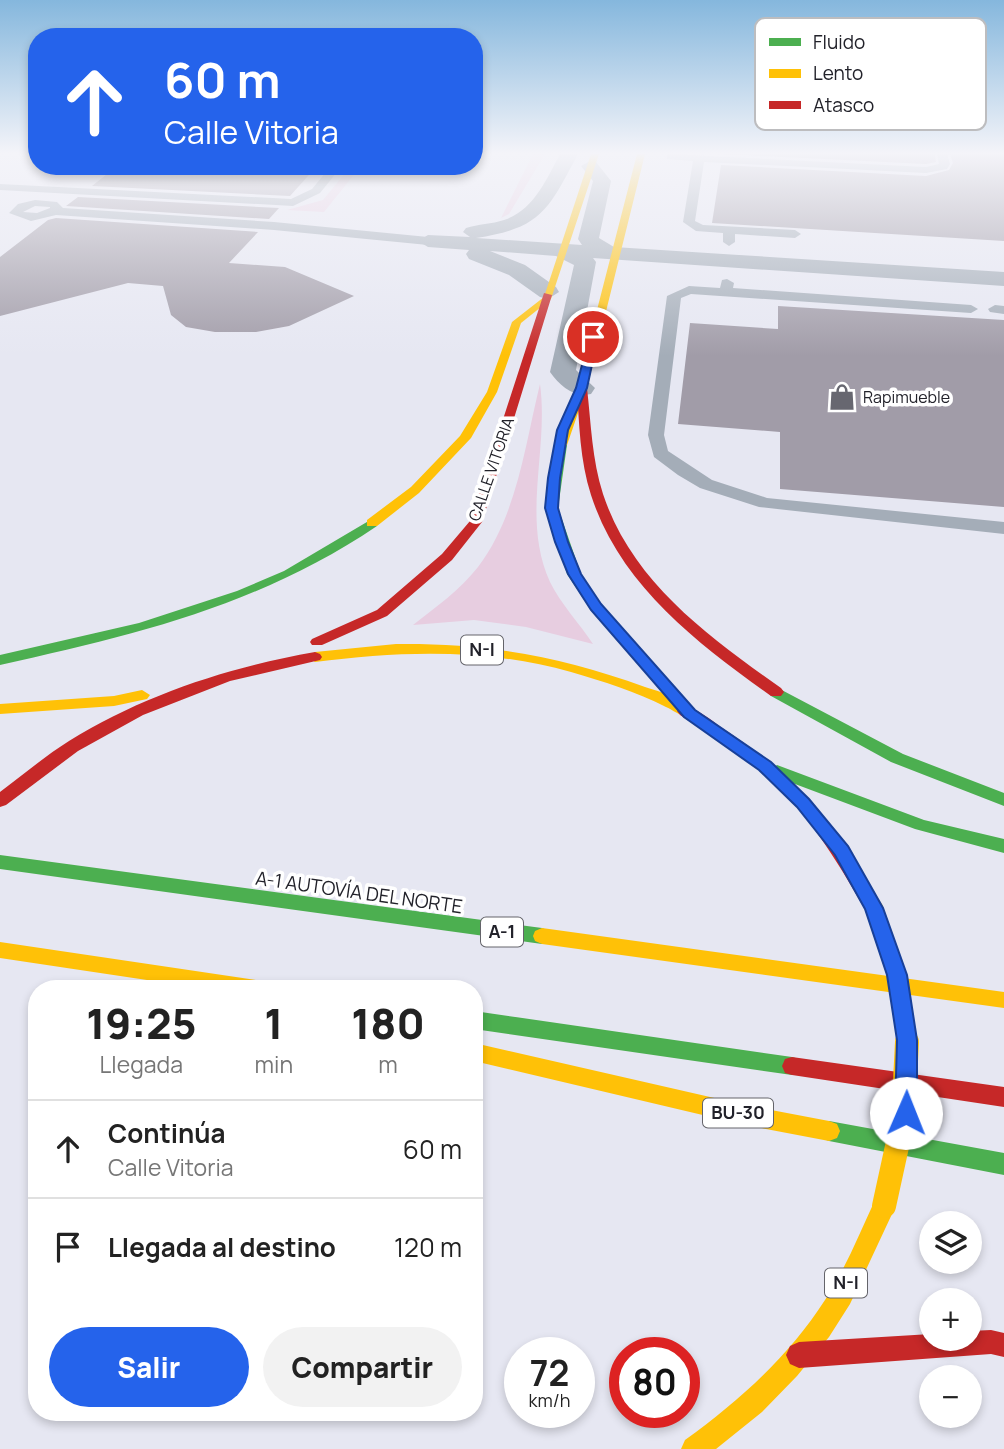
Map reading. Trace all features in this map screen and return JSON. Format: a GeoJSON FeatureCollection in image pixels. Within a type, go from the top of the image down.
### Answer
{"type":"FeatureCollection","features":[{"type":"Feature","properties":{"kind":"highway","name":"CALLE VITORIA"},"geometry":{"type":"LineString","coordinates":[[264,665],[382,612],[447,557],[476,522],[571,222]]}},
{"type":"Feature","properties":{"kind":"highway"},"geometry":{"type":"LineString","coordinates":[[621,222],[582,388],[563,430],[554,478],[552,508],[561,542],[575,574],[596,607],[690,713]]}},
{"type":"Feature","properties":{"kind":"highway"},"geometry":{"type":"LineString","coordinates":[[0,660],[111,637],[176,616],[293,568],[379,520],[438,469],[476,422],[499,374],[516,323],[547,296]]}},
{"type":"Feature","properties":{"kind":"highway"},"geometry":{"type":"LineString","coordinates":[[582,388],[595,492],[611,530],[647,583],[691,629],[735,662],[817,716],[966,788],[1004,800]]}},
{"type":"Feature","properties":{"kind":"highway","name":"N-I"},"geometry":{"type":"LineString","coordinates":[[4,797],[97,730],[131,712],[206,681],[264,665],[354,648],[425,645],[502,651],[563,663],[622,682],[690,713],[765,766],[827,831],[874,908],[897,975],[907,1040],[906,1113],[894,1177],[884,1206],[834,1308],[799,1355],[716,1435],[694,1449]]}},
{"type":"Feature","properties":{"kind":"highway"},"geometry":{"type":"LineString","coordinates":[[0,709],[114,701],[206,681]]}},
{"type":"Feature","properties":{"kind":"highway"},"geometry":{"type":"LineString","coordinates":[[765,766],[921,825],[1004,846]]}},
{"type":"Feature","properties":{"kind":"highway","name":"A-1 AUTOVÍA DEL NORTE"},"geometry":{"type":"LineString","coordinates":[[0,862],[1004,1000]]}},
{"type":"Feature","properties":{"kind":"highway"},"geometry":{"type":"LineString","coordinates":[[0,950],[201,980]]}},
{"type":"Feature","properties":{"kind":"highway"},"geometry":{"type":"LineString","coordinates":[[105,966],[165,980]]}},
{"type":"Feature","properties":{"kind":"highway"},"geometry":{"type":"LineString","coordinates":[[483,1021],[1004,1097]]}},
{"type":"Feature","properties":{"kind":"highway","name":"BU-30"},"geometry":{"type":"LineString","coordinates":[[483,1054],[746,1115],[1004,1164]]}},
{"type":"Feature","properties":{"kind":"highway"},"geometry":{"type":"LineString","coordinates":[[799,1355],[991,1342],[1004,1345]]}},
{"type":"Feature","properties":{"kind":"street"},"geometry":{"type":"LineString","coordinates":[[428,241],[443,236],[512,226],[523,222]]}},
{"type":"Feature","properties":{"kind":"street"},"geometry":{"type":"LineString","coordinates":[[593,222],[588,239],[593,245],[612,254]]}},
{"type":"Feature","properties":{"kind":"street"},"geometry":{"type":"LineString","coordinates":[[428,241],[1004,279]]}},
{"type":"Feature","properties":{"kind":"street"},"geometry":{"type":"LineString","coordinates":[[428,241],[500,262],[534,279],[547,296]]}},
{"type":"Feature","properties":{"kind":"street"},"geometry":{"type":"LineString","coordinates":[[561,250],[585,262],[563,372],[582,388]]}},
{"type":"Feature","properties":{"kind":"lane"},"geometry":{"type":"LineString","coordinates":[[210,222],[428,241]]}},
{"type":"Feature","properties":{"kind":"lane"},"geometry":{"type":"LineString","coordinates":[[689,222],[700,228],[729,236],[795,234]]}},
{"type":"Feature","properties":{"kind":"lane"},"geometry":{"type":"LineString","coordinates":[[971,309],[727,287],[688,290],[674,296],[656,435],[660,453],[706,484],[765,503],[1004,528]]}},
{"type":"Feature","properties":{"kind":"shaded area"},"geometry":{"type":"Polygon","coordinates":[[[540,384],[542,409],[536,509],[542,558],[554,590],[593,644],[526,627],[474,620],[413,625],[463,583],[491,547],[511,503],[540,384]]]}},
{"type":"Feature","properties":{"kind":"building"},"geometry":{"type":"Polygon","coordinates":[[[46,222],[108,222],[258,232],[229,263],[285,267],[354,296],[289,326],[256,332],[215,332],[186,327],[171,315],[163,286],[128,283],[0,316],[0,257],[46,222]]]}},
{"type":"Feature","properties":{"kind":"building"},"geometry":{"type":"Polygon","coordinates":[[[1004,222],[1004,241],[712,223],[1004,222]]]}},
{"type":"Feature","properties":{"kind":"building","name":"Rapimueble"},"geometry":{"type":"Polygon","coordinates":[[[778,306],[1004,320],[1004,507],[780,489],[780,432],[678,424],[690,323],[778,329],[778,306]]]}},
{"type":"Feature","properties":{"kind":"traffic: fast"},"geometry":{"type":"LineString","coordinates":[[561,445],[552,508],[574,574],[596,607],[679,701]]}},
{"type":"Feature","properties":{"kind":"traffic: fast"},"geometry":{"type":"LineString","coordinates":[[0,660],[145,626],[242,594],[332,550],[372,523]]}},
{"type":"Feature","properties":{"kind":"traffic: fast"},"geometry":{"type":"LineString","coordinates":[[776,692],[897,758],[1004,800]]}},
{"type":"Feature","properties":{"kind":"traffic: fast"},"geometry":{"type":"LineString","coordinates":[[777,771],[921,825],[1004,846]]}},
{"type":"Feature","properties":{"kind":"traffic: fast"},"geometry":{"type":"LineString","coordinates":[[0,862],[542,936]]}},
{"type":"Feature","properties":{"kind":"traffic: fast"},"geometry":{"type":"LineString","coordinates":[[483,1021],[792,1066]]}},
{"type":"Feature","properties":{"kind":"traffic: fast"},"geometry":{"type":"LineString","coordinates":[[829,1131],[1004,1164]]}},
{"type":"Feature","properties":{"kind":"traffic: slow"},"geometry":{"type":"LineString","coordinates":[[547,295],[572,222]]}},
{"type":"Feature","properties":{"kind":"traffic: slow"},"geometry":{"type":"LineString","coordinates":[[561,445],[583,384],[623,222]]}},
{"type":"Feature","properties":{"kind":"traffic: slow"},"geometry":{"type":"LineString","coordinates":[[372,523],[415,490],[465,438],[492,392],[517,322],[546,299]]}},
{"type":"Feature","properties":{"kind":"traffic: slow"},"geometry":{"type":"LineString","coordinates":[[315,657],[436,648],[515,655],[592,673],[659,698],[685,711]]}},
{"type":"Feature","properties":{"kind":"traffic: slow"},"geometry":{"type":"LineString","coordinates":[[0,709],[114,701],[142,695]]}},
{"type":"Feature","properties":{"kind":"traffic: slow"},"geometry":{"type":"LineString","coordinates":[[874,908],[897,974],[907,1032],[908,1061],[899,1149],[884,1206]]}},
{"type":"Feature","properties":{"kind":"traffic: slow"},"geometry":{"type":"LineString","coordinates":[[542,936],[1004,1000]]}},
{"type":"Feature","properties":{"kind":"traffic: slow"},"geometry":{"type":"LineString","coordinates":[[0,950],[202,980]]}},
{"type":"Feature","properties":{"kind":"traffic: slow"},"geometry":{"type":"LineString","coordinates":[[483,1054],[745,1115],[829,1131]]}},
{"type":"Feature","properties":{"kind":"traffic: slow"},"geometry":{"type":"LineString","coordinates":[[694,1449],[734,1419],[771,1386],[820,1329],[841,1296],[884,1206]]}},
{"type":"Feature","properties":{"kind":"traffic: jam"},"geometry":{"type":"LineString","coordinates":[[317,642],[382,613],[447,557],[476,522],[547,295]]}},
{"type":"Feature","properties":{"kind":"traffic: jam"},"geometry":{"type":"LineString","coordinates":[[582,388],[585,428],[597,494],[609,526],[626,555],[646,582],[695,631],[776,692]]}},
{"type":"Feature","properties":{"kind":"traffic: jam"},"geometry":{"type":"LineString","coordinates":[[0,801],[72,747],[138,711],[225,678],[315,657]]}},
{"type":"Feature","properties":{"kind":"traffic: jam"},"geometry":{"type":"LineString","coordinates":[[685,711],[756,759],[798,797],[839,851],[874,908]]}},
{"type":"Feature","properties":{"kind":"traffic: jam"},"geometry":{"type":"LineString","coordinates":[[792,1066],[1004,1097]]}},
{"type":"Feature","properties":{"kind":"traffic: jam"},"geometry":{"type":"LineString","coordinates":[[799,1355],[991,1342],[1004,1345]]}},
{"type":"Feature","properties":{"kind":"place","name":"Rapimueble"},"geometry":{"type":"Point","coordinates":[842,397]}},
{"type":"Feature","properties":{"kind":"route"},"geometry":{"type":"LineString","coordinates":[[593,337],[582,388],[563,430],[554,478],[552,508],[561,542],[575,574],[596,607],[639,657],[690,713],[765,766],[803,803],[841,851],[874,908],[897,975],[907,1040],[906,1113]]}}]}
